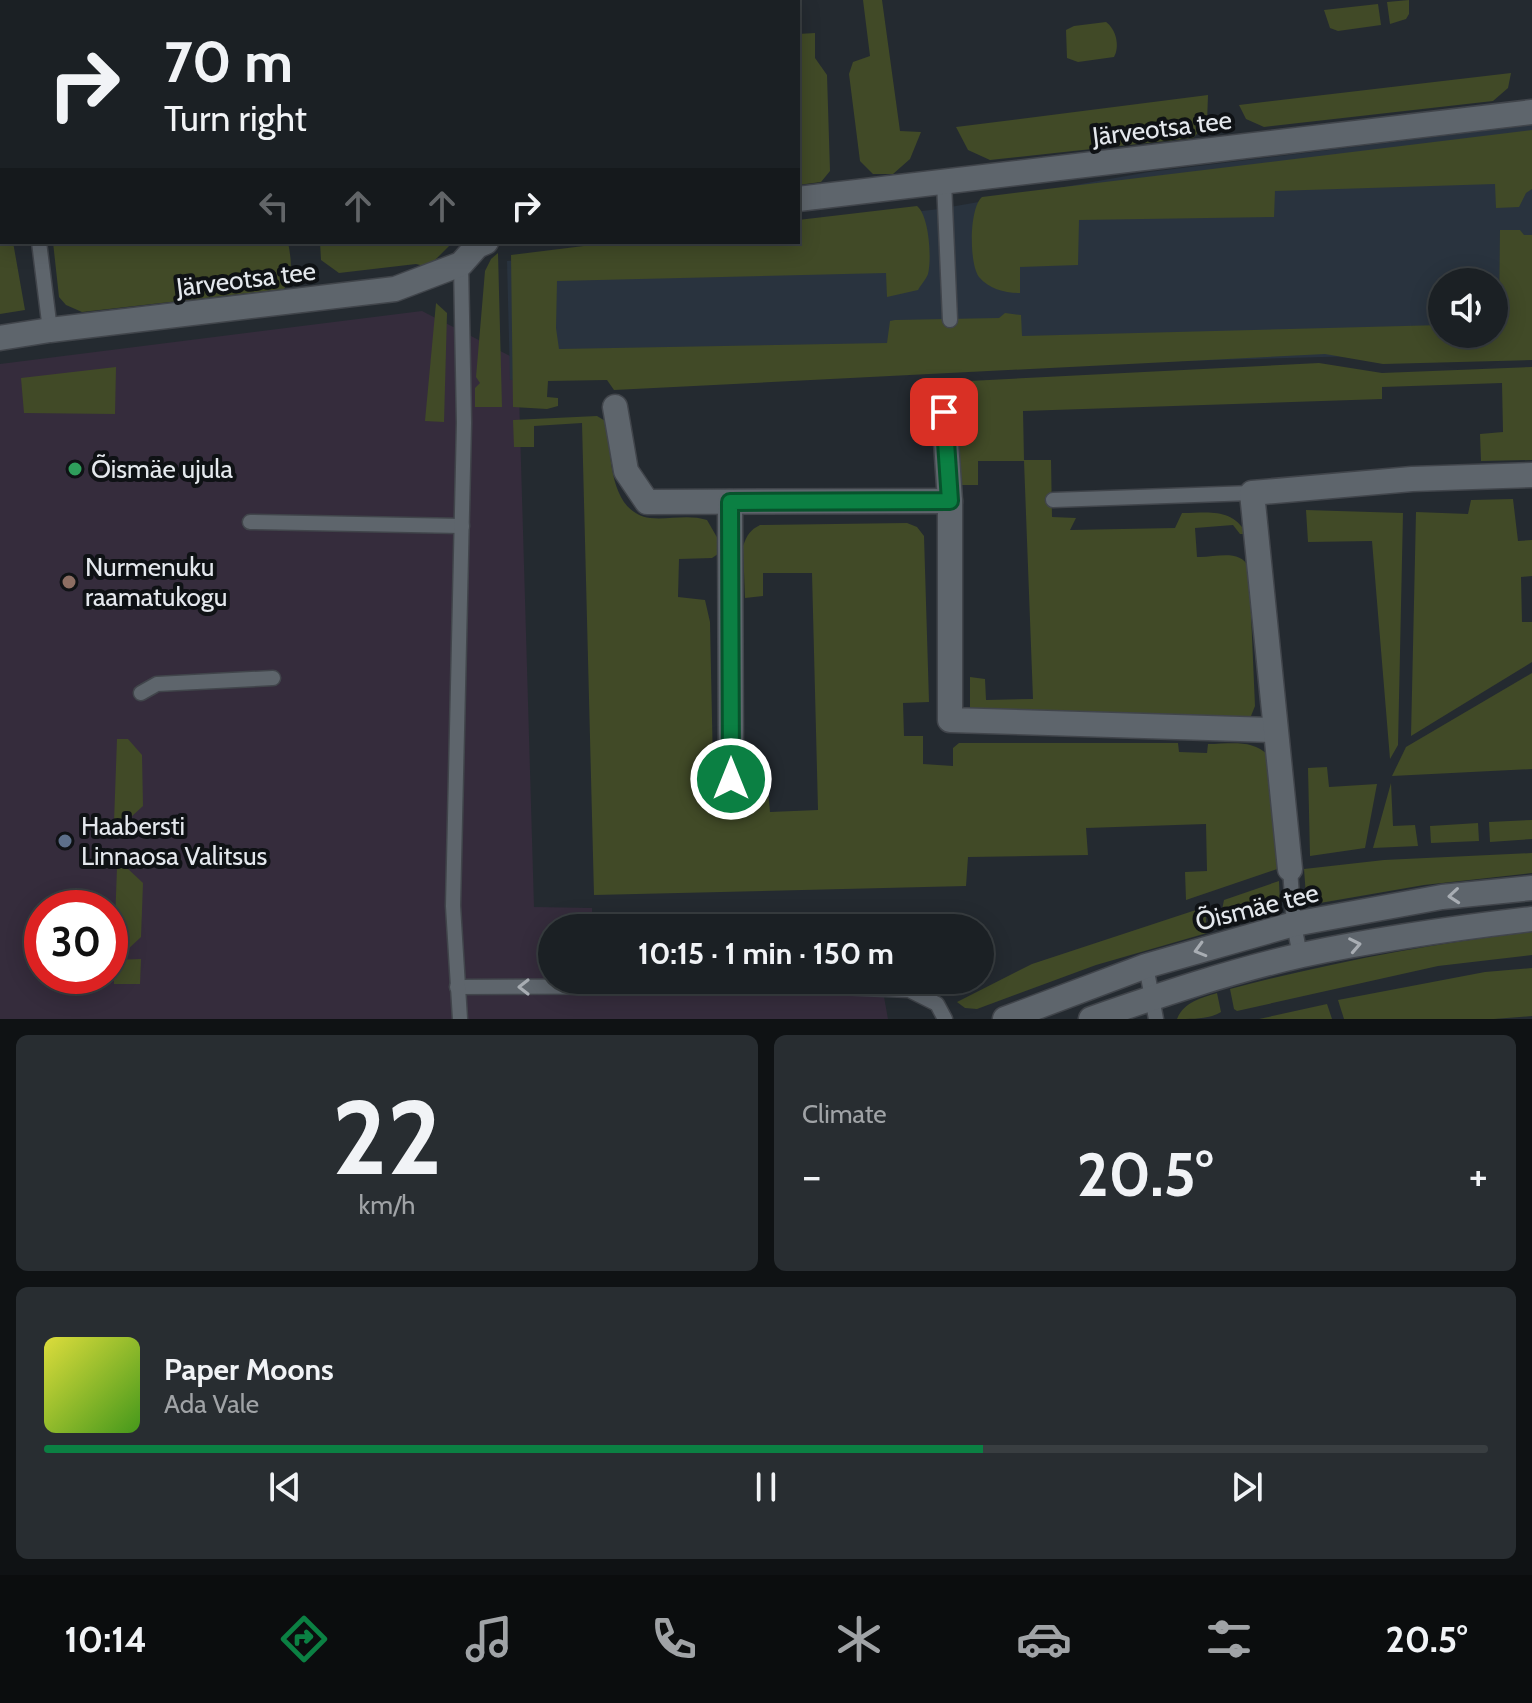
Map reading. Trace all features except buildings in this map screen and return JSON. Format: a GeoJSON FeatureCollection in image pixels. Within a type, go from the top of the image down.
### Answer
{"type":"FeatureCollection","features":[{"type":"Feature","properties":{"kind":"street","name":"Järveotsa tee"},"geometry":{"type":"LineString","coordinates":[[800,199],[1532,112]]}},
{"type":"Feature","properties":{"kind":"street","name":"Järveotsa tee"},"geometry":{"type":"LineString","coordinates":[[0,338],[395,289],[461,264],[482,244]]}},
{"type":"Feature","properties":{"kind":"street"},"geometry":{"type":"LineString","coordinates":[[615,407],[626,471],[647,502],[950,501]]}},
{"type":"Feature","properties":{"kind":"street"},"geometry":{"type":"LineString","coordinates":[[944,412],[950,501],[950,720],[1275,730]]}},
{"type":"Feature","properties":{"kind":"street"},"geometry":{"type":"LineString","coordinates":[[1290,869],[1252,493],[1412,479],[1532,475]]}},
{"type":"Feature","properties":{"kind":"street"},"geometry":{"type":"LineString","coordinates":[[730,502],[731,779]]}},
{"type":"Feature","properties":{"kind":"street","name":"Õismäe tee"},"geometry":{"type":"LineString","coordinates":[[1005,1019],[1146,966],[1294,924],[1442,897],[1532,888]]}},
{"type":"Feature","properties":{"kind":"street"},"geometry":{"type":"LineString","coordinates":[[1091,1019],[1154,1008],[1300,956],[1436,930],[1532,919]]}},
{"type":"Feature","properties":{"kind":"lane"},"geometry":{"type":"LineString","coordinates":[[944,182],[950,320]]}},
{"type":"Feature","properties":{"kind":"lane"},"geometry":{"type":"LineString","coordinates":[[39,244],[50,330]]}},
{"type":"Feature","properties":{"kind":"lane"},"geometry":{"type":"LineString","coordinates":[[460,1019],[453,906],[464,423],[461,264]]}},
{"type":"Feature","properties":{"kind":"lane"},"geometry":{"type":"LineString","coordinates":[[1053,500],[1252,493]]}},
{"type":"Feature","properties":{"kind":"lane"},"geometry":{"type":"LineString","coordinates":[[250,522],[462,526]]}},
{"type":"Feature","properties":{"kind":"lane"},"geometry":{"type":"LineString","coordinates":[[141,693],[157,684],[273,678]]}},
{"type":"Feature","properties":{"kind":"lane"},"geometry":{"type":"LineString","coordinates":[[1290,869],[1300,956]]}},
{"type":"Feature","properties":{"kind":"lane"},"geometry":{"type":"LineString","coordinates":[[1146,966],[1154,1008]]}},
{"type":"Feature","properties":{"kind":"lane"},"geometry":{"type":"LineString","coordinates":[[457,987],[816,986],[909,990],[937,1004],[945,1019]]}},
{"type":"Feature","properties":{"kind":"shaded area"},"geometry":{"type":"Polygon","coordinates":[[[1532,125],[1532,351],[510,380],[507,261],[647,244],[800,244],[800,226],[939,209],[1149,172],[1532,125]]]}},
{"type":"Feature","properties":{"kind":"shaded area"},"geometry":{"type":"Polygon","coordinates":[[[422,311],[518,360],[534,907],[592,908],[592,914],[538,914],[538,994],[884,994],[888,1019],[0,1019],[0,364],[422,311]]]}},
{"type":"Feature","properties":{"kind":"green space"},"geometry":{"type":"Polygon","coordinates":[[[863,0],[882,0],[900,131],[921,132],[910,159],[893,174],[873,174],[860,161],[849,74],[853,62],[870,56],[863,0]]]}},
{"type":"Feature","properties":{"kind":"green space"},"geometry":{"type":"Polygon","coordinates":[[[1409,0],[1406,19],[1390,24],[1387,2],[1409,0]]]}},
{"type":"Feature","properties":{"kind":"green space"},"geometry":{"type":"Polygon","coordinates":[[[1378,4],[1381,25],[1338,31],[1330,28],[1324,10],[1378,4]]]}},
{"type":"Feature","properties":{"kind":"green space"},"geometry":{"type":"Polygon","coordinates":[[[1106,22],[1116,38],[1114,57],[1078,62],[1067,58],[1066,30],[1106,22]]]}},
{"type":"Feature","properties":{"kind":"green space"},"geometry":{"type":"Polygon","coordinates":[[[815,33],[815,58],[827,75],[830,171],[821,182],[800,185],[800,34],[815,33]]]}},
{"type":"Feature","properties":{"kind":"green space"},"geometry":{"type":"Polygon","coordinates":[[[1511,73],[1508,88],[1493,101],[1264,127],[1246,119],[1239,105],[1511,73]]]}},
{"type":"Feature","properties":{"kind":"green space"},"geometry":{"type":"Polygon","coordinates":[[[1208,95],[1207,123],[1193,138],[990,160],[968,150],[956,127],[1208,95]]]}},
{"type":"Feature","properties":{"kind":"green space"},"geometry":{"type":"Polygon","coordinates":[[[1532,130],[1532,189],[1526,193],[1519,207],[1496,208],[1495,184],[1275,191],[1274,217],[1079,220],[1078,265],[1020,267],[1020,293],[1003,291],[983,281],[973,261],[973,224],[982,197],[1532,130]]]}},
{"type":"Feature","properties":{"kind":"green space"},"geometry":{"type":"Polygon","coordinates":[[[917,206],[927,227],[928,274],[918,290],[887,297],[886,273],[557,281],[559,349],[887,343],[890,321],[999,318],[1005,313],[1021,315],[1022,336],[1428,325],[1428,348],[1508,348],[1508,268],[1500,268],[1500,230],[1520,230],[1524,235],[1532,235],[1532,360],[1383,364],[1325,354],[614,390],[607,380],[548,381],[547,397],[558,398],[558,406],[547,409],[513,407],[511,255],[600,244],[800,244],[800,220],[917,206]]]}},
{"type":"Feature","properties":{"kind":"green space"},"geometry":{"type":"Polygon","coordinates":[[[0,244],[13,244],[25,310],[0,314],[0,244]]]}},
{"type":"Feature","properties":{"kind":"green space"},"geometry":{"type":"Polygon","coordinates":[[[53,244],[288,244],[290,272],[284,289],[82,312],[66,305],[59,297],[53,244]]]}},
{"type":"Feature","properties":{"kind":"green space"},"geometry":{"type":"Polygon","coordinates":[[[320,244],[451,244],[433,262],[424,266],[416,264],[339,273],[321,260],[320,244]]]}},
{"type":"Feature","properties":{"kind":"green space"},"geometry":{"type":"Polygon","coordinates":[[[498,253],[502,407],[475,407],[475,388],[480,383],[476,377],[485,271],[498,253]]]}},
{"type":"Feature","properties":{"kind":"green space"},"geometry":{"type":"Polygon","coordinates":[[[436,303],[447,313],[444,422],[425,421],[436,303]]]}},
{"type":"Feature","properties":{"kind":"green space"},"geometry":{"type":"Polygon","coordinates":[[[1319,363],[1382,373],[1532,367],[1532,460],[1481,461],[1480,434],[1503,432],[1502,383],[1382,387],[1382,399],[1023,411],[1024,460],[1051,460],[1052,517],[1076,518],[1070,530],[1175,528],[1182,513],[1219,513],[1241,525],[1247,534],[1240,534],[1233,525],[1195,528],[1197,557],[1233,556],[1240,558],[1249,568],[1255,706],[1251,716],[1242,719],[970,710],[970,677],[985,679],[986,700],[1033,699],[1024,461],[978,461],[978,485],[961,485],[958,418],[950,411],[950,382],[1319,363]]]}},
{"type":"Feature","properties":{"kind":"green space"},"geometry":{"type":"Polygon","coordinates":[[[116,367],[115,414],[24,413],[21,378],[116,367]]]}},
{"type":"Feature","properties":{"kind":"green space"},"geometry":{"type":"Polygon","coordinates":[[[597,416],[607,422],[614,479],[626,505],[650,518],[693,517],[707,520],[718,539],[718,554],[712,558],[679,559],[678,597],[705,600],[710,622],[714,815],[751,814],[750,791],[768,790],[770,812],[818,810],[812,573],[763,573],[763,596],[745,598],[743,546],[748,536],[760,525],[907,523],[917,527],[924,536],[929,702],[903,703],[904,736],[923,736],[923,764],[953,766],[953,748],[959,743],[1178,743],[1179,752],[1207,753],[1208,744],[1255,747],[1268,755],[1280,868],[1186,900],[1185,872],[1207,871],[1206,824],[1086,828],[1088,855],[968,857],[966,886],[594,895],[582,423],[534,426],[534,447],[514,447],[513,420],[597,416]]]}},
{"type":"Feature","properties":{"kind":"green space"},"geometry":{"type":"Polygon","coordinates":[[[1513,499],[1518,541],[1532,540],[1532,576],[1521,577],[1522,622],[1532,622],[1532,662],[1411,736],[1416,512],[1468,514],[1471,500],[1513,499]]]}},
{"type":"Feature","properties":{"kind":"green space"},"geometry":{"type":"Polygon","coordinates":[[[1306,510],[1403,513],[1398,745],[1390,759],[1372,541],[1308,542],[1306,510]]]}},
{"type":"Feature","properties":{"kind":"green space"},"geometry":{"type":"Polygon","coordinates":[[[1532,673],[1532,769],[1392,776],[1406,747],[1532,673]]]}},
{"type":"Feature","properties":{"kind":"green space"},"geometry":{"type":"Polygon","coordinates":[[[117,739],[128,739],[142,755],[143,806],[120,827],[120,822],[114,822],[117,739]]]}},
{"type":"Feature","properties":{"kind":"green space"},"geometry":{"type":"Polygon","coordinates":[[[1327,767],[1329,787],[1377,784],[1365,848],[1310,856],[1308,768],[1327,767]]]}},
{"type":"Feature","properties":{"kind":"green space"},"geometry":{"type":"Polygon","coordinates":[[[1391,783],[1393,826],[1415,825],[1418,846],[1373,848],[1391,783]]]}},
{"type":"Feature","properties":{"kind":"green space"},"geometry":{"type":"Polygon","coordinates":[[[1532,820],[1532,839],[1490,842],[1489,822],[1532,820]]]}},
{"type":"Feature","properties":{"kind":"green space"},"geometry":{"type":"Polygon","coordinates":[[[1478,823],[1479,841],[1431,843],[1430,826],[1478,823]]]}},
{"type":"Feature","properties":{"kind":"green space"},"geometry":{"type":"Polygon","coordinates":[[[1532,853],[1532,873],[1424,885],[1320,903],[1306,896],[1304,869],[1384,860],[1532,853]]]}},
{"type":"Feature","properties":{"kind":"green space"},"geometry":{"type":"Polygon","coordinates":[[[117,868],[127,868],[143,883],[141,937],[128,949],[128,890],[116,890],[117,868]]]}},
{"type":"Feature","properties":{"kind":"green space"},"geometry":{"type":"Polygon","coordinates":[[[1279,881],[1280,905],[1277,912],[1218,929],[1224,900],[1279,881]]]}},
{"type":"Feature","properties":{"kind":"green space"},"geometry":{"type":"Polygon","coordinates":[[[1205,907],[1207,933],[1096,965],[977,1009],[965,1008],[957,1002],[973,994],[994,994],[994,983],[1032,964],[1205,907]]]}},
{"type":"Feature","properties":{"kind":"green space"},"geometry":{"type":"Polygon","coordinates":[[[1532,932],[1532,955],[1438,966],[1237,1011],[1234,1009],[1230,989],[1380,955],[1532,932]]]}},
{"type":"Feature","properties":{"kind":"green space"},"geometry":{"type":"Polygon","coordinates":[[[128,959],[141,959],[140,984],[128,984],[128,959]]]}},
{"type":"Feature","properties":{"kind":"green space"},"geometry":{"type":"Polygon","coordinates":[[[1532,968],[1532,1016],[1344,1019],[1338,1000],[1485,972],[1532,968]]]}},
{"type":"Feature","properties":{"kind":"green space"},"geometry":{"type":"Polygon","coordinates":[[[1217,993],[1221,1012],[1195,1019],[1177,1019],[1189,1005],[1217,993]]]}},
{"type":"Feature","properties":{"kind":"green space"},"geometry":{"type":"Polygon","coordinates":[[[1327,1004],[1332,1019],[1259,1019],[1327,1004]]]}},
{"type":"Feature","properties":{"kind":"place","name":"Õismäe ujula"},"geometry":{"type":"Point","coordinates":[75,469]}},
{"type":"Feature","properties":{"kind":"place","name":"Nurmenuku raamatukogu"},"geometry":{"type":"Point","coordinates":[69,582]}},
{"type":"Feature","properties":{"kind":"place","name":"Haabersti Linnaosa Valitsus"},"geometry":{"type":"Point","coordinates":[65,841]}},
{"type":"Feature","properties":{"kind":"route"},"geometry":{"type":"LineString","coordinates":[[731,779],[730,502],[950,501],[944,412]]}}]}
